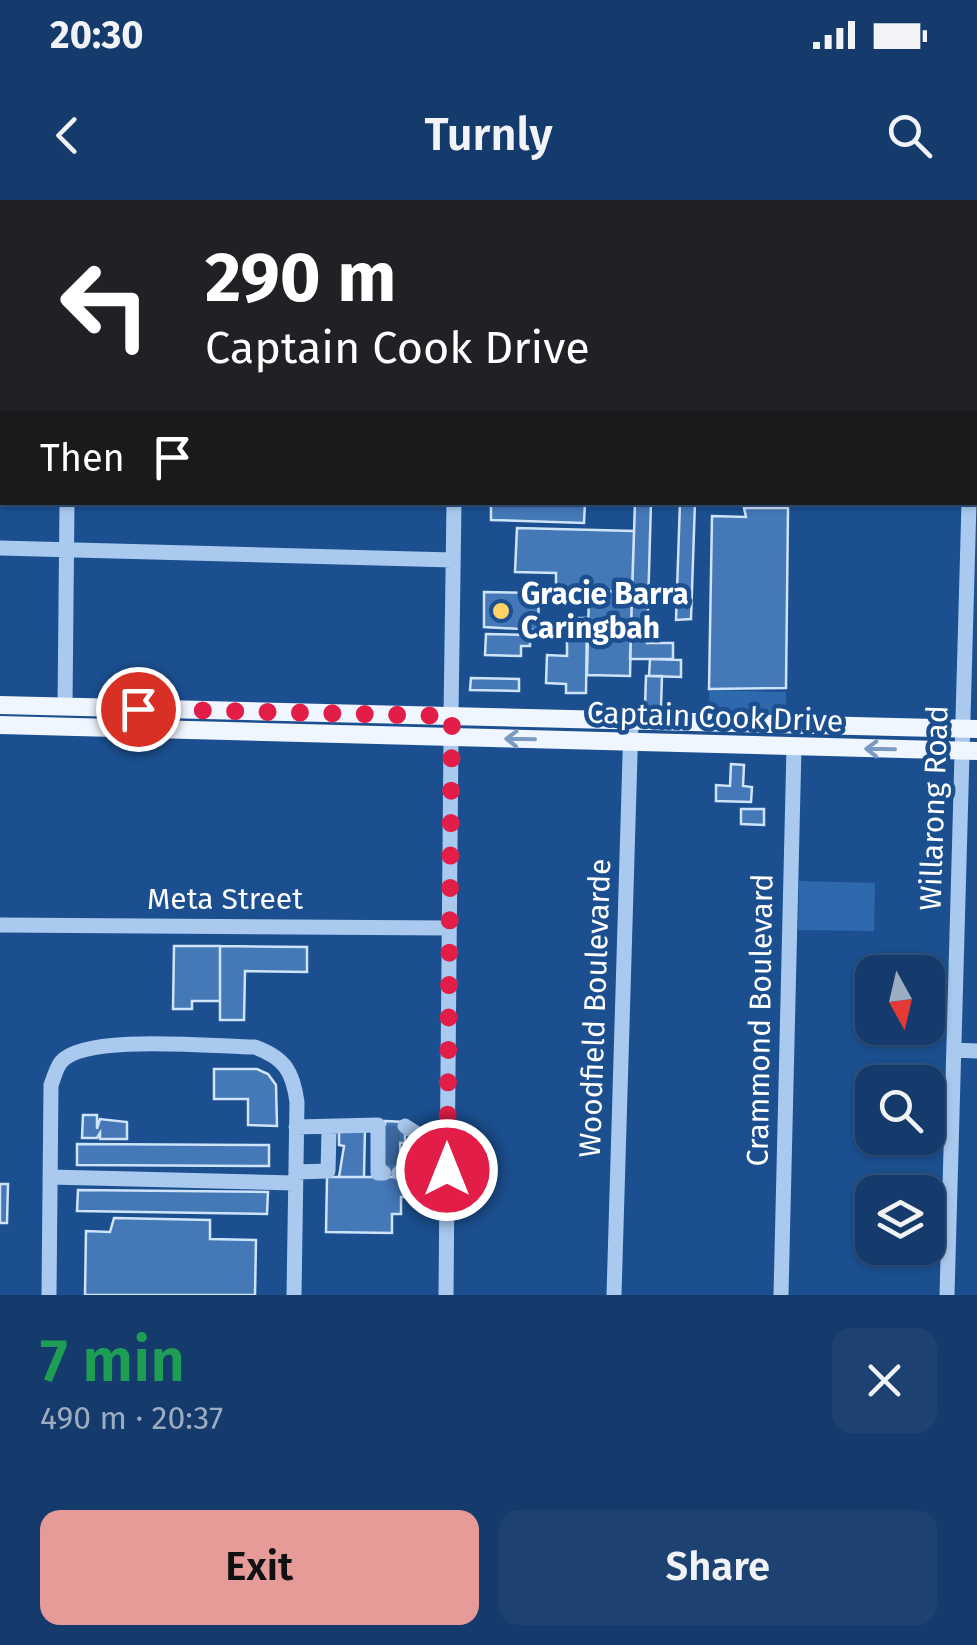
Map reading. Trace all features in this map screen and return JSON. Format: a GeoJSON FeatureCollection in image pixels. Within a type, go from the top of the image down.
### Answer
{"type":"FeatureCollection","features":[{"type":"Feature","properties":{"kind":"main road","name":"Captain Cook Drive"},"geometry":{"type":"LineString","coordinates":[[0,704],[971,729]]}},
{"type":"Feature","properties":{"kind":"main road"},"geometry":{"type":"LineString","coordinates":[[65,707],[67,726]]}},
{"type":"Feature","properties":{"kind":"main road"},"geometry":{"type":"LineString","coordinates":[[451,737],[452,716]]}},
{"type":"Feature","properties":{"kind":"main road","name":"Captain Cook Drive"},"geometry":{"type":"LineString","coordinates":[[0,725],[970,751]]}},
{"type":"Feature","properties":{"kind":"street"},"geometry":{"type":"LineString","coordinates":[[65,707],[67,505]]}},
{"type":"Feature","properties":{"kind":"street"},"geometry":{"type":"LineString","coordinates":[[452,716],[454,505]]}},
{"type":"Feature","properties":{"kind":"street","name":"Willarong Road"},"geometry":{"type":"LineString","coordinates":[[948,1295],[959,902],[971,729],[970,505]]}},
{"type":"Feature","properties":{"kind":"street"},"geometry":{"type":"LineString","coordinates":[[0,548],[453,560]]}},
{"type":"Feature","properties":{"kind":"street","name":"Woodfield Boulevarde"},"geometry":{"type":"LineString","coordinates":[[614,1295],[631,722]]}},
{"type":"Feature","properties":{"kind":"street"},"geometry":{"type":"LineString","coordinates":[[446,1295],[451,737]]}},
{"type":"Feature","properties":{"kind":"street","name":"Crammond Boulevard"},"geometry":{"type":"LineString","coordinates":[[781,1295],[794,747]]}},
{"type":"Feature","properties":{"kind":"street"},"geometry":{"type":"LineString","coordinates":[[959,902],[977,903]]}},
{"type":"Feature","properties":{"kind":"street","name":"Meta Street"},"geometry":{"type":"LineString","coordinates":[[0,924],[449,928]]}},
{"type":"Feature","properties":{"kind":"street"},"geometry":{"type":"LineString","coordinates":[[958,943],[977,944]]}},
{"type":"Feature","properties":{"kind":"street"},"geometry":{"type":"LineString","coordinates":[[49,1295],[52,1084],[61,1061],[80,1050],[105,1045],[255,1047],[272,1053],[292,1073],[296,1127],[294,1295]]}},
{"type":"Feature","properties":{"kind":"street"},"geometry":{"type":"LineString","coordinates":[[955,1050],[977,1051]]}},
{"type":"Feature","properties":{"kind":"street"},"geometry":{"type":"LineString","coordinates":[[296,1127],[394,1150],[447,1170]]}},
{"type":"Feature","properties":{"kind":"street"},"geometry":{"type":"LineString","coordinates":[[50,1177],[296,1177],[328,1172],[330,1131]]}},
{"type":"Feature","properties":{"kind":"shaded area"},"geometry":{"type":"Polygon","coordinates":[[[709,690],[786,692],[786,717],[710,715],[709,690]]]}},
{"type":"Feature","properties":{"kind":"shaded area"},"geometry":{"type":"Polygon","coordinates":[[[799,881],[875,883],[874,931],[798,930],[799,881]]]}},
{"type":"Feature","properties":{"kind":"building"},"geometry":{"type":"Polygon","coordinates":[[[491,505],[585,505],[584,523],[491,520],[491,505]]]}},
{"type":"Feature","properties":{"kind":"building"},"geometry":{"type":"Polygon","coordinates":[[[635,505],[651,505],[647,643],[673,643],[673,659],[630,659],[635,505]]]}},
{"type":"Feature","properties":{"kind":"building"},"geometry":{"type":"Polygon","coordinates":[[[680,505],[695,505],[691,619],[676,620],[680,505]]]}},
{"type":"Feature","properties":{"kind":"building"},"geometry":{"type":"Polygon","coordinates":[[[744,508],[788,508],[786,688],[709,689],[712,516],[746,517],[744,508]]]}},
{"type":"Feature","properties":{"kind":"building"},"geometry":{"type":"Polygon","coordinates":[[[517,528],[634,531],[632,592],[556,590],[556,573],[515,572],[517,528]]]}},
{"type":"Feature","properties":{"kind":"building"},"geometry":{"type":"Polygon","coordinates":[[[484,592],[539,593],[538,630],[484,627],[484,592]]]}},
{"type":"Feature","properties":{"kind":"building"},"geometry":{"type":"Polygon","coordinates":[[[589,592],[632,592],[630,676],[587,675],[589,592]]]}},
{"type":"Feature","properties":{"kind":"building"},"geometry":{"type":"Polygon","coordinates":[[[567,618],[587,618],[586,693],[566,693],[566,684],[546,683],[547,655],[567,656],[567,618]]]}},
{"type":"Feature","properties":{"kind":"building"},"geometry":{"type":"Polygon","coordinates":[[[486,634],[530,635],[530,646],[521,646],[521,656],[485,655],[486,634]]]}},
{"type":"Feature","properties":{"kind":"building"},"geometry":{"type":"Polygon","coordinates":[[[650,659],[681,660],[681,677],[649,676],[650,659]]]}},
{"type":"Feature","properties":{"kind":"building"},"geometry":{"type":"Polygon","coordinates":[[[646,676],[662,676],[661,707],[645,706],[646,676]]]}},
{"type":"Feature","properties":{"kind":"building"},"geometry":{"type":"Polygon","coordinates":[[[471,678],[519,679],[519,691],[470,690],[471,678]]]}},
{"type":"Feature","properties":{"kind":"building"},"geometry":{"type":"Polygon","coordinates":[[[731,764],[744,765],[743,786],[752,787],[751,802],[716,801],[716,785],[730,786],[731,764]]]}},
{"type":"Feature","properties":{"kind":"building"},"geometry":{"type":"Polygon","coordinates":[[[741,809],[764,809],[764,825],[741,824],[741,809]]]}},
{"type":"Feature","properties":{"kind":"building"},"geometry":{"type":"Polygon","coordinates":[[[174,946],[220,946],[220,1001],[192,1001],[192,1009],[173,1009],[174,946]]]}},
{"type":"Feature","properties":{"kind":"building"},"geometry":{"type":"Polygon","coordinates":[[[220,946],[307,947],[307,972],[245,971],[244,1020],[220,1020],[220,946]]]}},
{"type":"Feature","properties":{"kind":"building"},"geometry":{"type":"Polygon","coordinates":[[[214,1069],[257,1069],[268,1074],[276,1085],[277,1126],[248,1125],[248,1099],[214,1099],[214,1069]]]}},
{"type":"Feature","properties":{"kind":"building"},"geometry":{"type":"Polygon","coordinates":[[[83,1115],[97,1115],[97,1129],[100,1119],[127,1122],[127,1139],[100,1139],[100,1133],[97,1138],[82,1138],[83,1115]]]}},
{"type":"Feature","properties":{"kind":"building"},"geometry":{"type":"Polygon","coordinates":[[[385,1121],[405,1122],[405,1143],[385,1143],[385,1121]]]}},
{"type":"Feature","properties":{"kind":"building"},"geometry":{"type":"Polygon","coordinates":[[[339,1127],[365,1127],[364,1177],[339,1177],[344,1146],[339,1145],[339,1127]]]}},
{"type":"Feature","properties":{"kind":"building"},"geometry":{"type":"Polygon","coordinates":[[[385,1143],[400,1143],[399,1177],[384,1177],[385,1143]]]}},
{"type":"Feature","properties":{"kind":"building"},"geometry":{"type":"Polygon","coordinates":[[[77,1144],[269,1145],[269,1166],[77,1165],[77,1144]]]}},
{"type":"Feature","properties":{"kind":"building"},"geometry":{"type":"Polygon","coordinates":[[[327,1177],[415,1177],[414,1197],[401,1197],[401,1214],[392,1214],[392,1233],[326,1232],[327,1177]]]}},
{"type":"Feature","properties":{"kind":"building"},"geometry":{"type":"Polygon","coordinates":[[[0,1184],[8,1184],[7,1223],[0,1223],[0,1184]]]}},
{"type":"Feature","properties":{"kind":"building"},"geometry":{"type":"Polygon","coordinates":[[[78,1190],[268,1192],[267,1214],[77,1211],[78,1190]]]}},
{"type":"Feature","properties":{"kind":"building"},"geometry":{"type":"Polygon","coordinates":[[[114,1218],[210,1220],[210,1239],[256,1240],[255,1295],[85,1295],[86,1231],[110,1232],[114,1218]]]}},
{"type":"Feature","properties":{"kind":"tunnel"},"geometry":{"type":"LineString","coordinates":[[385,1133],[405,1133]]}},
{"type":"Feature","properties":{"kind":"tunnel"},"geometry":{"type":"LineString","coordinates":[[384,1145],[400,1145]]}},
{"type":"Feature","properties":{"kind":"tunnel"},"geometry":{"type":"LineString","coordinates":[[384,1157],[400,1157]]}},
{"type":"Feature","properties":{"kind":"place","name":"Gracie Barra Caringbah"},"geometry":{"type":"Point","coordinates":[501,611]}},
{"type":"Feature","properties":{"kind":"route"},"geometry":{"type":"LineString","coordinates":[[138,709],[452,716],[447,1170]]}}]}
